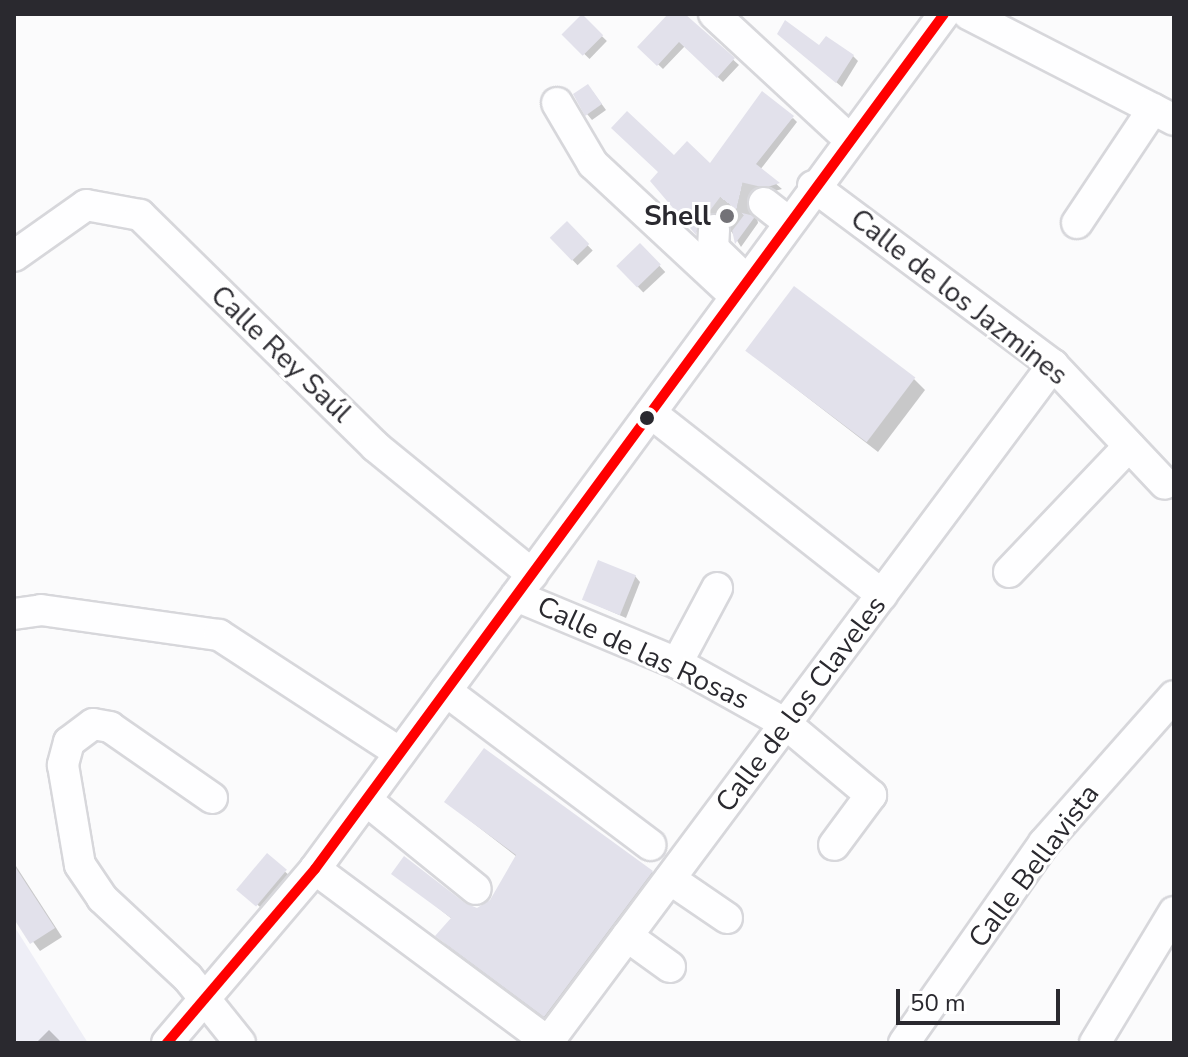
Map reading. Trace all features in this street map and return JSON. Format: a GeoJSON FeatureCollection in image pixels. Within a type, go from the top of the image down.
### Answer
{"type":"FeatureCollection","features":[{"type":"Feature","properties":{"kind":"street"},"geometry":{"type":"LineString","coordinates":[[714,14],[848,138]]}},
{"type":"Feature","properties":{"kind":"street"},"geometry":{"type":"LineString","coordinates":[[167,1043],[207,1002],[315,869],[651,413],[739,287],[776,212],[813,186],[944,14]]}},
{"type":"Feature","properties":{"kind":"street"},"geometry":{"type":"LineString","coordinates":[[968,14],[1164,114],[1077,223]]}},
{"type":"Feature","properties":{"kind":"street"},"geometry":{"type":"LineString","coordinates":[[557,103],[593,164],[739,287]]}},
{"type":"Feature","properties":{"kind":"street","name":"Calle de los Jazmines"},"geometry":{"type":"LineString","coordinates":[[813,186],[1053,365],[1165,484]]}},
{"type":"Feature","properties":{"kind":"street","name":"Calle Rey Saúl"},"geometry":{"type":"LineString","coordinates":[[16,252],[86,205],[140,215],[375,446],[524,585]]}},
{"type":"Feature","properties":{"kind":"street"},"geometry":{"type":"LineString","coordinates":[[714,230],[713,248],[739,287]]}},
{"type":"Feature","properties":{"kind":"street","name":"Calle de los Claveles"},"geometry":{"type":"LineString","coordinates":[[549,1042],[1053,365]]}},
{"type":"Feature","properties":{"kind":"street"},"geometry":{"type":"LineString","coordinates":[[651,413],[882,595]]}},
{"type":"Feature","properties":{"kind":"street"},"geometry":{"type":"LineString","coordinates":[[1009,572],[1129,446]]}},
{"type":"Feature","properties":{"kind":"street","name":"Calle de las Rosas"},"geometry":{"type":"LineString","coordinates":[[524,585],[677,663],[786,724],[871,795],[834,845]]}},
{"type":"Feature","properties":{"kind":"street"},"geometry":{"type":"LineString","coordinates":[[677,663],[717,588]]}},
{"type":"Feature","properties":{"kind":"street"},"geometry":{"type":"LineString","coordinates":[[14,614],[55,612],[219,635],[400,753]]}},
{"type":"Feature","properties":{"kind":"street"},"geometry":{"type":"LineString","coordinates":[[446,691],[650,845]]}},
{"type":"Feature","properties":{"kind":"street","name":"Calle Bellavista"},"geometry":{"type":"LineString","coordinates":[[904,1043],[1044,843],[1174,696]]}},
{"type":"Feature","properties":{"kind":"street"},"geometry":{"type":"LineString","coordinates":[[212,798],[110,727],[93,724],[69,742],[64,778],[80,865],[102,898],[207,1002],[240,1043]]}},
{"type":"Feature","properties":{"kind":"street"},"geometry":{"type":"LineString","coordinates":[[366,800],[476,889]]}},
{"type":"Feature","properties":{"kind":"street"},"geometry":{"type":"LineString","coordinates":[[315,869],[549,1042]]}},
{"type":"Feature","properties":{"kind":"street"},"geometry":{"type":"LineString","coordinates":[[670,879],[727,918]]}},
{"type":"Feature","properties":{"kind":"street"},"geometry":{"type":"LineString","coordinates":[[1095,1043],[1174,912]]}},
{"type":"Feature","properties":{"kind":"street"},"geometry":{"type":"LineString","coordinates":[[627,936],[670,967]]}},
{"type":"Feature","properties":{"kind":"shaded area"},"geometry":{"type":"Polygon","coordinates":[[[14,926],[88,1043],[14,1043],[14,926]]]}},
{"type":"Feature","properties":{"kind":"building"},"geometry":{"type":"Polygon","coordinates":[[[582,14],[603,35],[583,56],[561,35],[582,14]]]}},
{"type":"Feature","properties":{"kind":"building"},"geometry":{"type":"Polygon","coordinates":[[[668,14],[685,14],[735,58],[717,78],[679,42],[657,66],[637,47],[668,14]]]}},
{"type":"Feature","properties":{"kind":"building"},"geometry":{"type":"Polygon","coordinates":[[[785,20],[819,45],[826,36],[854,55],[836,83],[777,34],[785,20]]]}},
{"type":"Feature","properties":{"kind":"building"},"geometry":{"type":"Polygon","coordinates":[[[588,84],[602,104],[585,116],[573,94],[588,84]]]}},
{"type":"Feature","properties":{"kind":"building"},"geometry":{"type":"Polygon","coordinates":[[[762,91],[794,116],[756,164],[780,183],[749,193],[754,218],[735,244],[730,221],[716,212],[699,220],[696,235],[650,181],[658,172],[611,128],[627,111],[674,155],[687,141],[710,163],[762,91]]]}},
{"type":"Feature","properties":{"kind":"building"},"geometry":{"type":"Polygon","coordinates":[[[567,221],[589,244],[572,261],[550,238],[567,221]]]}},
{"type":"Feature","properties":{"kind":"building"},"geometry":{"type":"Polygon","coordinates":[[[640,243],[661,265],[637,288],[616,266],[640,243]]]}},
{"type":"Feature","properties":{"kind":"building"},"geometry":{"type":"Polygon","coordinates":[[[794,286],[915,377],[867,442],[745,351],[794,286]]]}},
{"type":"Feature","properties":{"kind":"building"},"geometry":{"type":"Polygon","coordinates":[[[598,560],[636,575],[620,615],[582,600],[598,560]]]}},
{"type":"Feature","properties":{"kind":"building"},"geometry":{"type":"Polygon","coordinates":[[[484,748],[653,871],[544,1017],[435,936],[451,918],[391,874],[404,856],[465,903],[477,908],[490,900],[516,855],[444,802],[484,748]]]}},
{"type":"Feature","properties":{"kind":"building"},"geometry":{"type":"Polygon","coordinates":[[[267,853],[287,870],[256,906],[236,890],[267,853]]]}},
{"type":"Feature","properties":{"kind":"building"},"geometry":{"type":"Polygon","coordinates":[[[14,865],[55,928],[30,944],[14,919],[14,865]]]}},
{"type":"Feature","properties":{"kind":"tunnel"},"geometry":{"type":"LineString","coordinates":[[714,230],[739,197],[764,203]]}},
{"type":"Feature","properties":{"kind":"transit line"},"geometry":{"type":"LineString","coordinates":[[167,1043],[315,869],[944,14]]}},
{"type":"Feature","properties":{"kind":"place","name":"Shell"},"geometry":{"type":"Point","coordinates":[727,216]}}]}
